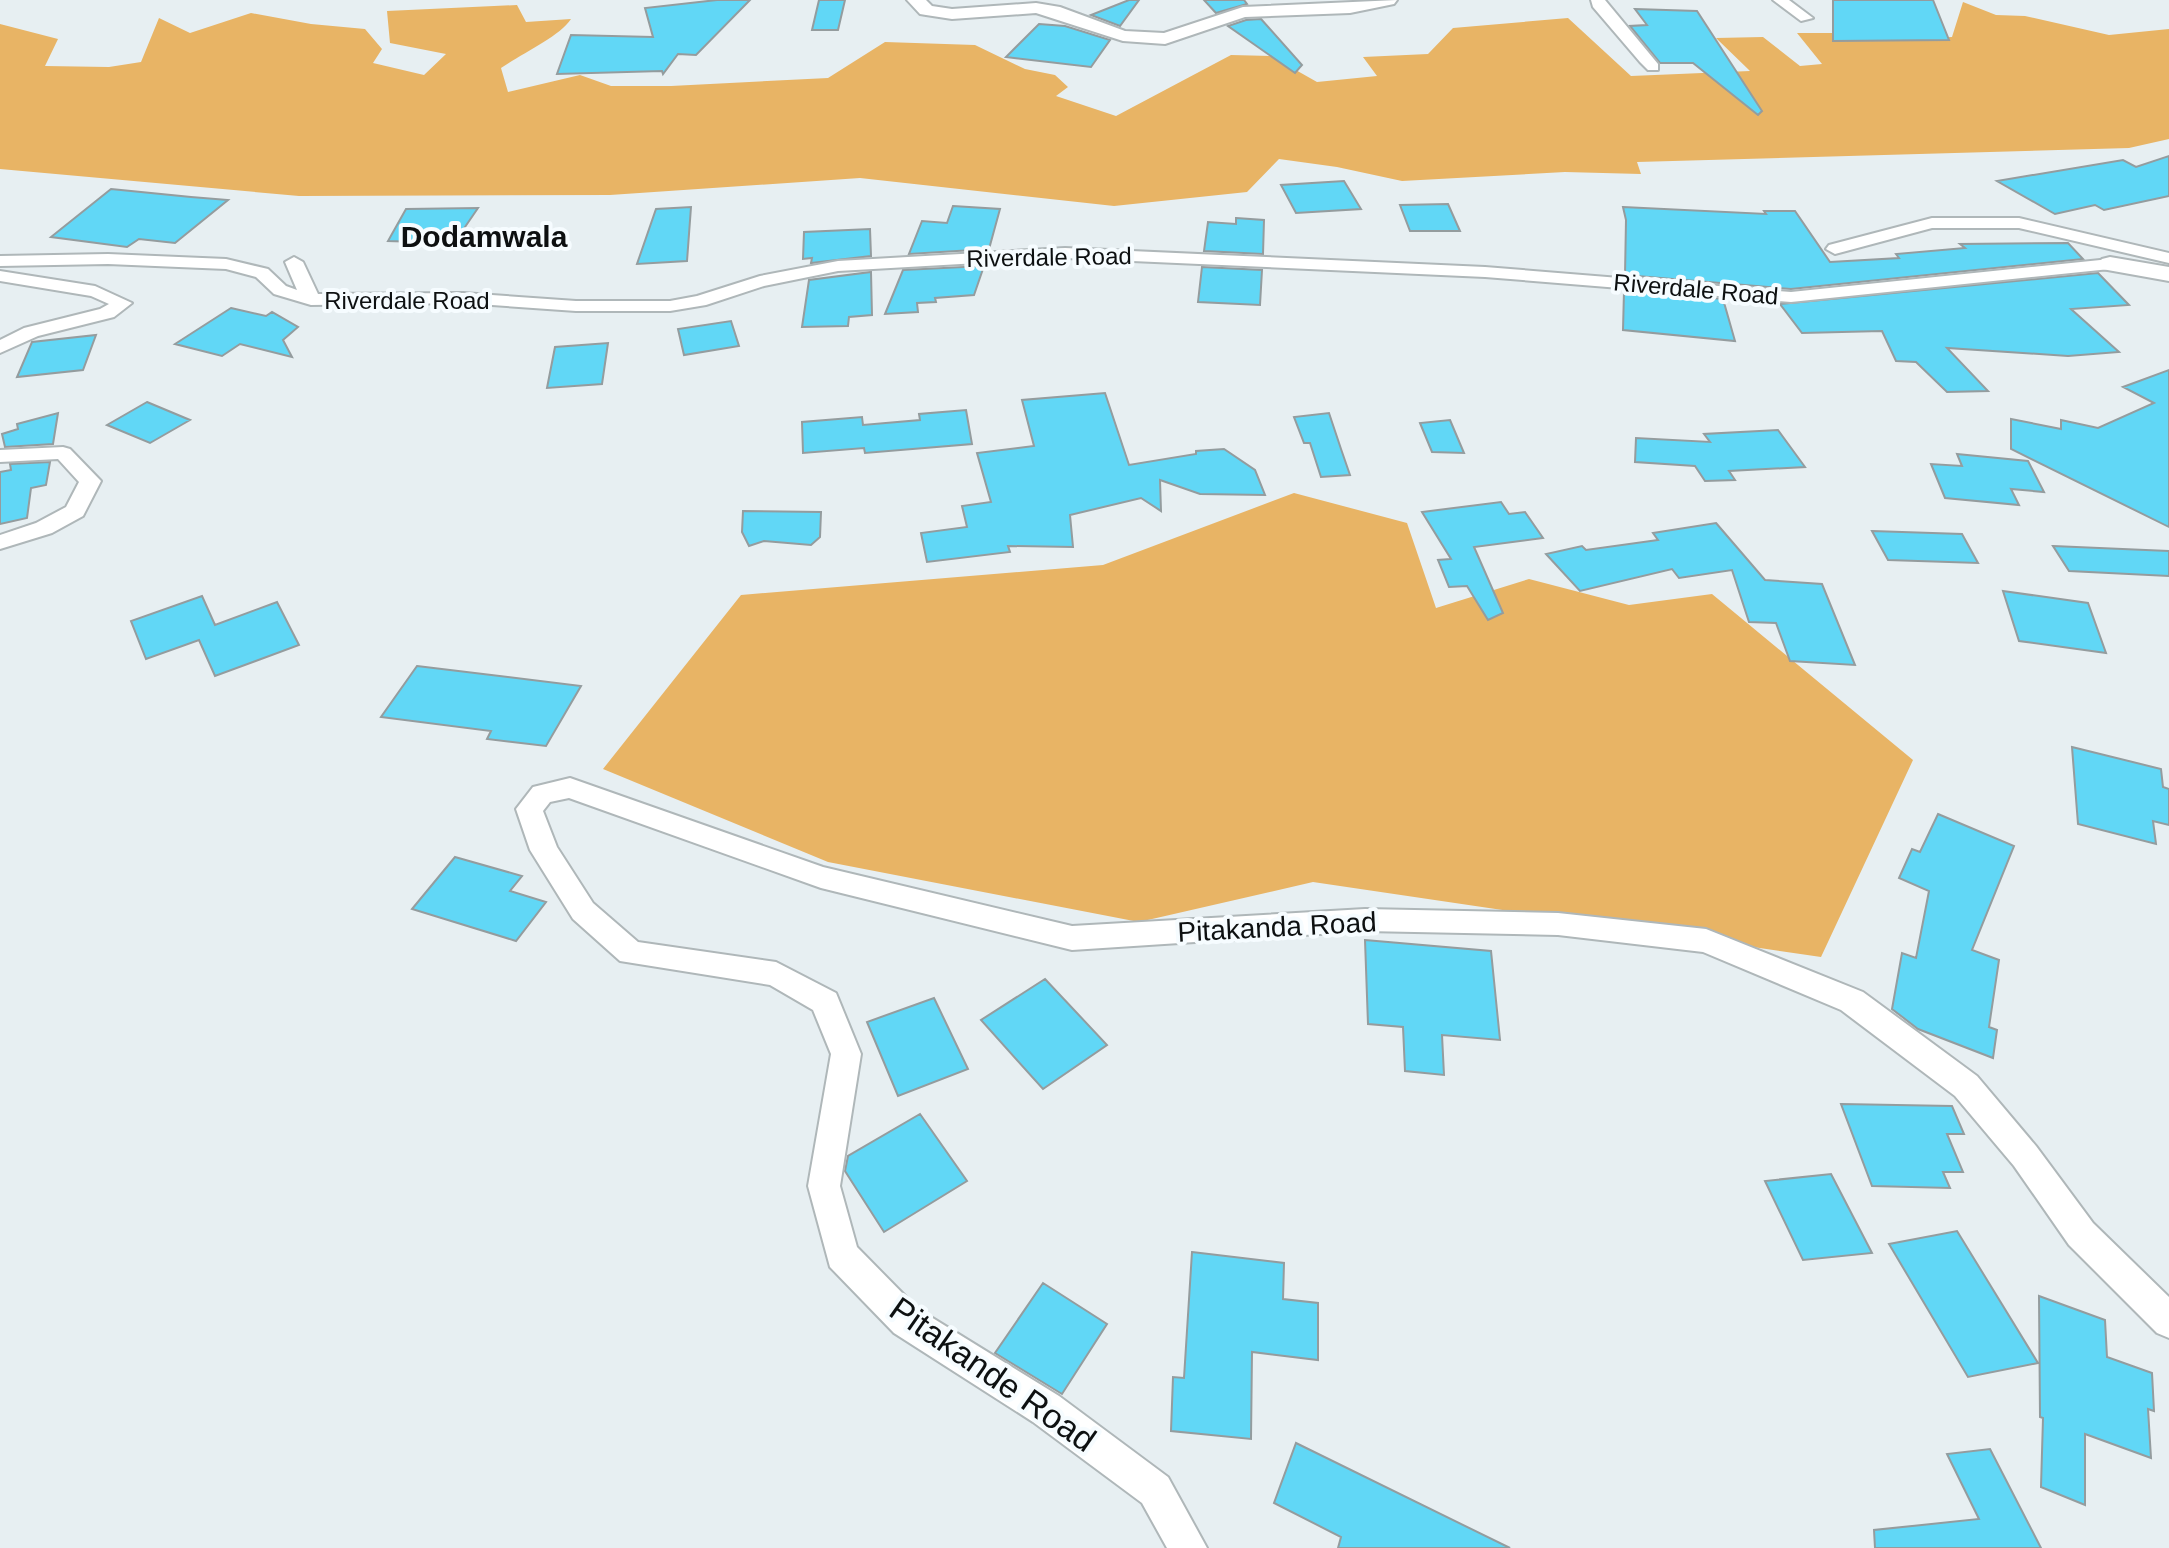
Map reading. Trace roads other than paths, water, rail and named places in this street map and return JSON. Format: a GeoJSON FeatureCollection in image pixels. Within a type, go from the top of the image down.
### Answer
{"type":"FeatureCollection","features":[{"type":"Feature","properties":{"kind":"street"},"geometry":{"type":"LineString","coordinates":[[916,0],[926,10],[952,14],[1036,8],[1054,11],[1123,36],[1165,39],[1243,12],[1350,8],[1388,0]]}},
{"type":"Feature","properties":{"kind":"street"},"geometry":{"type":"LineString","coordinates":[[1598,0],[1598,4],[1627,36],[1629,44],[1653,67]]}},
{"type":"Feature","properties":{"kind":"street"},"geometry":{"type":"LineString","coordinates":[[1780,0],[1806,18]]}},
{"type":"Feature","properties":{"kind":"street"},"geometry":{"type":"LineString","coordinates":[[1835,249],[1932,223],[2019,223],[2169,258]]}},
{"type":"Feature","properties":{"kind":"street","name":"Riverdale Road"},"geometry":{"type":"LineString","coordinates":[[0,261],[108,259],[226,264],[262,273],[280,290],[311,300],[463,298],[576,306],[670,306],[700,301],[760,281],[838,266],[1065,253],[1485,272],[1791,297],[2110,264]]}},
{"type":"Feature","properties":{"kind":"street"},"geometry":{"type":"LineString","coordinates":[[294,262],[311,300]]}},
{"type":"Feature","properties":{"kind":"street"},"geometry":{"type":"LineString","coordinates":[[2110,264],[2169,274]]}},
{"type":"Feature","properties":{"kind":"street"},"geometry":{"type":"LineString","coordinates":[[0,276],[95,291],[123,303],[107,313],[31,332],[0,347]]}},
{"type":"Feature","properties":{"kind":"street"},"geometry":{"type":"LineString","coordinates":[[0,456],[63,453],[90,481],[75,511],[44,528],[0,542]]}},
{"type":"Feature","properties":{"kind":"street","name":"Pitakanda Road"},"geometry":{"type":"LineString","coordinates":[[544,850],[529,809],[542,794],[570,788],[821,877],[1072,938],[1365,920],[1558,924],[1706,941],[1852,1001],[1966,1086],[2025,1156],[2081,1234],[2169,1321]]}},
{"type":"Feature","properties":{"kind":"street","name":"Pitakande Road"},"geometry":{"type":"LineString","coordinates":[[544,850],[583,911],[630,953],[776,974],[825,1002],[846,1054],[824,1186],[842,1256],[906,1321],[1046,1409],[1155,1490],[1188,1548]]}},
{"type":"Feature","properties":{"kind":"district","name":"Dodamwala"},"geometry":{"type":"Point","coordinates":[484,236]}}]}
